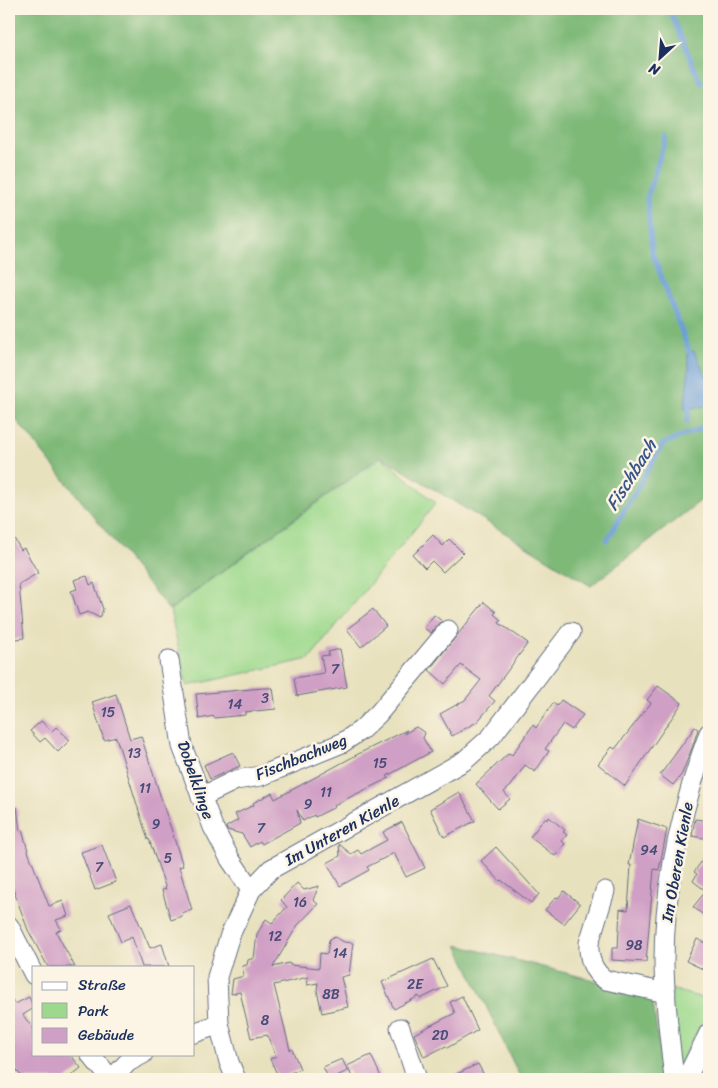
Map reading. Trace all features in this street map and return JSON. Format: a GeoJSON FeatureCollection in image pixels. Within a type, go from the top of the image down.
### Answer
{"type":"FeatureCollection","features":[{"type":"Feature","properties":{"kind":"street","name":"Fischbachweg"},"geometry":{"type":"LineString","coordinates":[[201,797],[236,780],[262,776],[342,743],[362,730],[378,714],[448,630]]}},
{"type":"Feature","properties":{"kind":"street","name":"Im Unteren Kienle"},"geometry":{"type":"LineString","coordinates":[[236,1079],[228,1062],[219,1024],[218,977],[230,935],[251,890],[271,869],[464,762],[491,737],[571,632]]}},
{"type":"Feature","properties":{"kind":"street","name":"Dobelklinge"},"geometry":{"type":"LineString","coordinates":[[169,660],[182,746],[213,827],[230,859],[251,890]]}},
{"type":"Feature","properties":{"kind":"street","name":"Im Oberen Kienle"},"geometry":{"type":"LineString","coordinates":[[674,1079],[666,993],[664,939],[676,848],[690,789],[709,733]]}},
{"type":"Feature","properties":{"kind":"street"},"geometry":{"type":"LineString","coordinates":[[605,891],[589,943],[588,951],[595,970],[606,980],[666,993]]}},
{"type":"Feature","properties":{"kind":"street"},"geometry":{"type":"LineString","coordinates":[[9,926],[32,971]]}},
{"type":"Feature","properties":{"kind":"street"},"geometry":{"type":"LineString","coordinates":[[195,1033],[219,1024]]}},
{"type":"Feature","properties":{"kind":"street"},"geometry":{"type":"LineString","coordinates":[[400,1028],[417,1079]]}},
{"type":"Feature","properties":{"kind":"street"},"geometry":{"type":"LineString","coordinates":[[686,1079],[709,1033]]}},
{"type":"Feature","properties":{"kind":"street"},"geometry":{"type":"LineString","coordinates":[[92,1056],[111,1079],[128,1062],[139,1056]]}},
{"type":"Feature","properties":{"kind":"green space"},"geometry":{"type":"Polygon","coordinates":[[[9,9],[709,9],[709,494],[591,586],[380,456],[169,610],[9,411],[9,9]]]}},
{"type":"Feature","properties":{"kind":"green space"},"geometry":{"type":"Polygon","coordinates":[[[381,457],[436,503],[309,659],[187,686],[170,610],[381,457]]]}},
{"type":"Feature","properties":{"kind":"green space"},"geometry":{"type":"Polygon","coordinates":[[[457,945],[652,995],[663,1079],[521,1079],[457,945]]]}},
{"type":"Feature","properties":{"kind":"green space"},"geometry":{"type":"Polygon","coordinates":[[[664,987],[709,1000],[709,1010],[675,1073],[664,987]]]}},
{"type":"Feature","properties":{"kind":"water"},"geometry":{"type":"Polygon","coordinates":[[[694,351],[709,381],[709,402],[705,406],[684,409],[689,368],[687,353],[694,351]]]}},
{"type":"Feature","properties":{"kind":"building"},"geometry":{"type":"Polygon","coordinates":[[[9,530],[21,550],[24,548],[38,573],[19,584],[24,638],[9,640],[9,530]]]}},
{"type":"Feature","properties":{"kind":"building"},"geometry":{"type":"Polygon","coordinates":[[[433,535],[443,546],[449,539],[463,553],[443,572],[432,561],[425,568],[413,555],[433,535]]]}},
{"type":"Feature","properties":{"kind":"building"},"geometry":{"type":"Polygon","coordinates":[[[87,576],[90,585],[94,583],[103,609],[100,618],[88,612],[79,615],[71,591],[77,589],[74,580],[87,576]]]}},
{"type":"Feature","properties":{"kind":"building"},"geometry":{"type":"Polygon","coordinates":[[[484,602],[496,612],[494,614],[501,620],[499,623],[528,643],[489,696],[495,701],[477,722],[452,736],[440,714],[465,700],[481,680],[461,665],[445,684],[429,670],[484,602]]]}},
{"type":"Feature","properties":{"kind":"building"},"geometry":{"type":"Polygon","coordinates":[[[373,609],[386,626],[361,647],[347,629],[373,609]]]}},
{"type":"Feature","properties":{"kind":"building"},"geometry":{"type":"Polygon","coordinates":[[[434,615],[442,621],[431,633],[424,628],[434,615]]]}},
{"type":"Feature","properties":{"kind":"building"},"geometry":{"type":"Polygon","coordinates":[[[340,649],[347,687],[297,696],[294,678],[324,673],[321,656],[329,655],[328,652],[340,649]]]}},
{"type":"Feature","properties":{"kind":"building"},"geometry":{"type":"Polygon","coordinates":[[[658,686],[682,703],[625,786],[598,764],[612,747],[615,749],[651,703],[647,700],[658,686]]]}},
{"type":"Feature","properties":{"kind":"building"},"geometry":{"type":"Polygon","coordinates":[[[273,688],[276,709],[245,712],[245,715],[214,718],[214,716],[199,719],[196,694],[273,688]]]}},
{"type":"Feature","properties":{"kind":"building"},"geometry":{"type":"Polygon","coordinates":[[[116,694],[130,739],[141,736],[183,866],[179,867],[192,910],[182,913],[183,916],[171,920],[162,890],[166,889],[148,840],[116,737],[104,740],[92,702],[116,694]]]}},
{"type":"Feature","properties":{"kind":"building"},"geometry":{"type":"Polygon","coordinates":[[[561,700],[583,715],[572,730],[563,724],[545,749],[549,751],[535,772],[525,765],[511,786],[504,792],[510,799],[498,809],[476,784],[509,753],[512,755],[533,725],[536,728],[553,703],[557,706],[561,700]]]}},
{"type":"Feature","properties":{"kind":"building"},"geometry":{"type":"Polygon","coordinates":[[[41,721],[52,731],[56,727],[70,740],[58,752],[45,738],[40,742],[30,731],[41,721]]]}},
{"type":"Feature","properties":{"kind":"building"},"geometry":{"type":"Polygon","coordinates":[[[416,727],[425,733],[423,738],[431,752],[387,776],[389,778],[334,805],[335,807],[315,817],[314,815],[303,821],[297,810],[300,823],[262,844],[260,841],[250,847],[242,834],[227,830],[226,827],[238,820],[235,814],[254,805],[253,803],[272,793],[275,799],[362,752],[416,727]]]}},
{"type":"Feature","properties":{"kind":"building"},"geometry":{"type":"Polygon","coordinates":[[[695,727],[698,729],[682,774],[673,785],[660,775],[695,727]]]}},
{"type":"Feature","properties":{"kind":"building"},"geometry":{"type":"Polygon","coordinates":[[[233,752],[240,766],[210,779],[204,765],[233,752]]]}},
{"type":"Feature","properties":{"kind":"building"},"geometry":{"type":"Polygon","coordinates":[[[459,792],[475,821],[444,837],[430,809],[459,792]]]}},
{"type":"Feature","properties":{"kind":"building"},"geometry":{"type":"Polygon","coordinates":[[[17,807],[20,831],[22,830],[49,906],[63,901],[68,916],[56,920],[61,929],[56,932],[74,966],[47,966],[28,930],[9,878],[9,808],[17,807]]]}},
{"type":"Feature","properties":{"kind":"building"},"geometry":{"type":"Polygon","coordinates":[[[549,817],[565,830],[563,832],[567,835],[562,841],[565,844],[555,856],[530,837],[545,818],[547,820],[549,817]]]}},
{"type":"Feature","properties":{"kind":"building"},"geometry":{"type":"Polygon","coordinates":[[[638,819],[667,829],[659,870],[654,869],[646,962],[612,960],[612,948],[618,948],[620,909],[628,910],[631,865],[629,865],[638,819]]]}},
{"type":"Feature","properties":{"kind":"building"},"geometry":{"type":"Polygon","coordinates":[[[695,819],[709,821],[709,839],[692,836],[695,819]]]}},
{"type":"Feature","properties":{"kind":"building"},"geometry":{"type":"Polygon","coordinates":[[[402,822],[425,868],[406,877],[394,853],[367,867],[369,870],[340,886],[327,863],[340,856],[339,844],[351,854],[358,850],[361,854],[387,840],[383,832],[402,822]]]}},
{"type":"Feature","properties":{"kind":"building"},"geometry":{"type":"Polygon","coordinates":[[[102,845],[116,882],[95,890],[81,852],[102,845]]]}},
{"type":"Feature","properties":{"kind":"building"},"geometry":{"type":"Polygon","coordinates":[[[496,847],[539,894],[531,903],[500,881],[481,861],[496,847]]]}},
{"type":"Feature","properties":{"kind":"building"},"geometry":{"type":"Polygon","coordinates":[[[709,851],[709,919],[693,907],[706,891],[693,881],[697,874],[694,872],[709,851]]]}},
{"type":"Feature","properties":{"kind":"building"},"geometry":{"type":"Polygon","coordinates":[[[297,883],[304,890],[319,886],[313,900],[318,904],[297,926],[273,967],[289,963],[290,965],[319,968],[320,953],[327,954],[329,940],[333,937],[344,942],[353,943],[349,975],[341,977],[348,1007],[322,1013],[317,990],[318,983],[307,985],[308,977],[274,985],[290,1050],[292,1049],[300,1069],[279,1078],[270,1059],[276,1056],[267,1035],[251,1038],[240,992],[231,994],[233,979],[244,976],[242,966],[247,965],[248,960],[254,958],[257,934],[266,919],[272,923],[287,907],[281,900],[297,883]]]}},
{"type":"Feature","properties":{"kind":"building"},"geometry":{"type":"Polygon","coordinates":[[[564,891],[580,904],[564,924],[545,910],[564,891]]]}},
{"type":"Feature","properties":{"kind":"building"},"geometry":{"type":"Polygon","coordinates":[[[131,904],[150,948],[162,944],[169,966],[142,966],[132,937],[121,942],[109,913],[131,904]]]}},
{"type":"Feature","properties":{"kind":"building"},"geometry":{"type":"Polygon","coordinates":[[[697,939],[709,945],[709,972],[686,961],[697,939]]]}},
{"type":"Feature","properties":{"kind":"building"},"geometry":{"type":"Polygon","coordinates":[[[433,959],[447,986],[420,999],[419,996],[394,1009],[382,982],[433,959]]]}},
{"type":"Feature","properties":{"kind":"building"},"geometry":{"type":"Polygon","coordinates":[[[9,995],[15,1004],[29,997],[32,1009],[23,1015],[32,1027],[32,1056],[72,1056],[81,1068],[67,1079],[23,1079],[9,1059],[9,995]]]}},
{"type":"Feature","properties":{"kind":"building"},"geometry":{"type":"Polygon","coordinates":[[[462,996],[478,1030],[447,1048],[446,1046],[424,1057],[414,1034],[455,1013],[450,1002],[462,996]]]}},
{"type":"Feature","properties":{"kind":"building"},"geometry":{"type":"Polygon","coordinates":[[[371,1055],[382,1079],[353,1079],[347,1066],[371,1055]]]}},
{"type":"Feature","properties":{"kind":"building"},"geometry":{"type":"Polygon","coordinates":[[[342,1059],[348,1071],[329,1079],[323,1067],[342,1059]]]}},
{"type":"Feature","properties":{"kind":"building"},"geometry":{"type":"Polygon","coordinates":[[[478,1064],[486,1079],[446,1079],[478,1064]]]}},
{"type":"Feature","properties":{"kind":"waterway","name":"Fischbach"},"geometry":{"type":"LineString","coordinates":[[669,9],[701,83]]}},
{"type":"Feature","properties":{"kind":"waterway","name":"Fischbach"},"geometry":{"type":"LineString","coordinates":[[666,137],[647,198],[652,252],[692,359]]}},
{"type":"Feature","properties":{"kind":"waterway","name":"Fischbach"},"geometry":{"type":"LineString","coordinates":[[687,422],[690,402]]}},
{"type":"Feature","properties":{"kind":"waterway","name":"Fischbach"},"geometry":{"type":"LineString","coordinates":[[607,540],[663,444],[709,425]]}}]}
